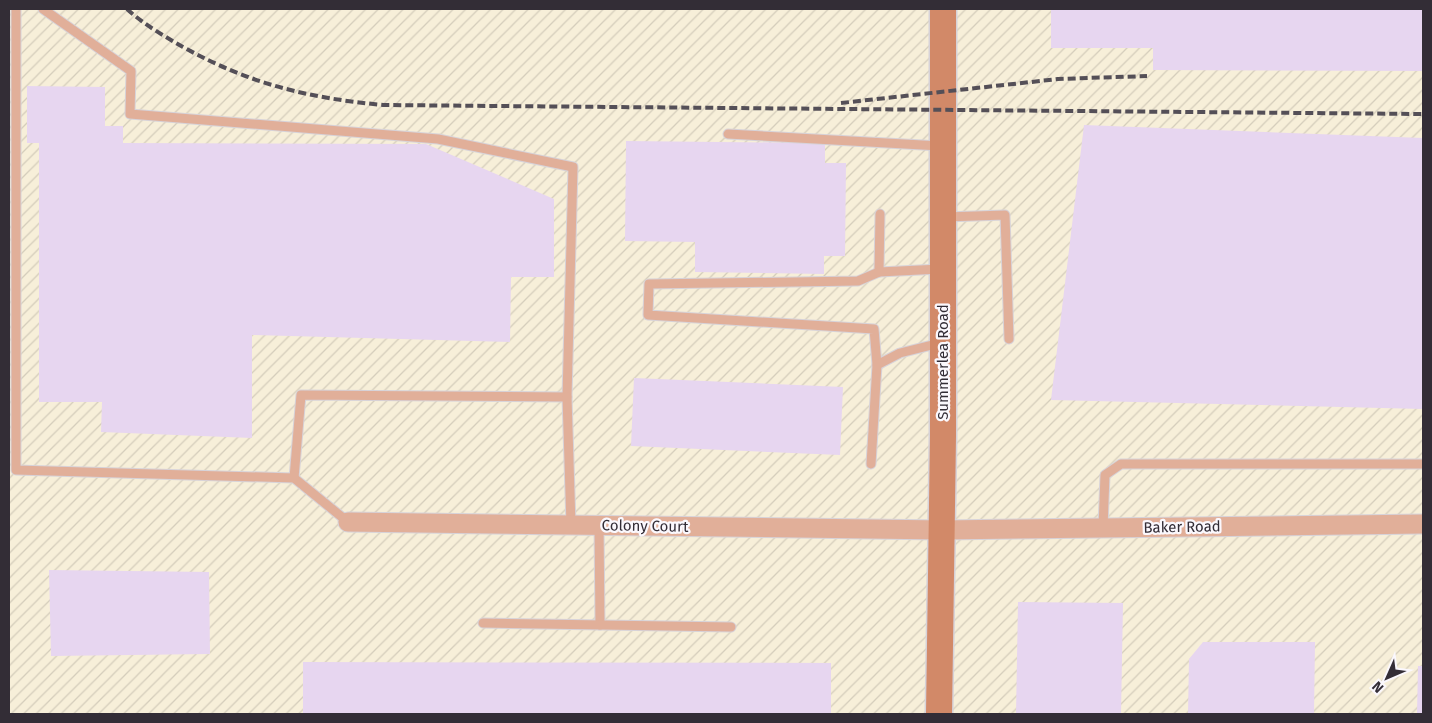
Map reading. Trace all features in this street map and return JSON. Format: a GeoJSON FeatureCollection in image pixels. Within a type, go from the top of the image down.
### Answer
{"type":"FeatureCollection","features":[{"type":"Feature","properties":{"kind":"street","name":"Summerlea Road"},"geometry":{"type":"LineString","coordinates":[[939,714],[942,530],[943,9]]}},
{"type":"Feature","properties":{"kind":"street","name":"Colony Court"},"geometry":{"type":"LineString","coordinates":[[348,522],[942,530]]}},
{"type":"Feature","properties":{"kind":"street","name":"Baker Road"},"geometry":{"type":"LineString","coordinates":[[942,530],[1423,524]]}},
{"type":"Feature","properties":{"kind":"lane"},"geometry":{"type":"LineString","coordinates":[[16,9],[16,470],[294,478],[348,522]]}},
{"type":"Feature","properties":{"kind":"lane"},"geometry":{"type":"LineString","coordinates":[[43,9],[131,71],[130,114],[438,139],[573,167],[567,398],[571,524]]}},
{"type":"Feature","properties":{"kind":"lane"},"geometry":{"type":"LineString","coordinates":[[728,134],[943,146]]}},
{"type":"Feature","properties":{"kind":"lane"},"geometry":{"type":"LineString","coordinates":[[879,272],[880,214]]}},
{"type":"Feature","properties":{"kind":"lane"},"geometry":{"type":"LineString","coordinates":[[943,217],[1005,215],[1008,339]]}},
{"type":"Feature","properties":{"kind":"lane"},"geometry":{"type":"LineString","coordinates":[[871,464],[877,365],[874,329],[648,315],[649,284],[858,280],[879,272],[943,269]]}},
{"type":"Feature","properties":{"kind":"lane"},"geometry":{"type":"LineString","coordinates":[[877,365],[900,353],[943,342]]}},
{"type":"Feature","properties":{"kind":"lane"},"geometry":{"type":"LineString","coordinates":[[294,478],[301,395],[567,398]]}},
{"type":"Feature","properties":{"kind":"lane"},"geometry":{"type":"LineString","coordinates":[[1103,528],[1105,475],[1121,464],[1423,464]]}},
{"type":"Feature","properties":{"kind":"lane"},"geometry":{"type":"LineString","coordinates":[[599,525],[600,625]]}},
{"type":"Feature","properties":{"kind":"lane"},"geometry":{"type":"LineString","coordinates":[[483,623],[731,627]]}},
{"type":"Feature","properties":{"kind":"shaded area"},"geometry":{"type":"Polygon","coordinates":[[[9,9],[1423,9],[1423,714],[9,714],[9,9]]]}},
{"type":"Feature","properties":{"kind":"building"},"geometry":{"type":"Polygon","coordinates":[[[1051,9],[1423,9],[1423,71],[1153,70],[1153,48],[1051,48],[1051,9]]]}},
{"type":"Feature","properties":{"kind":"building"},"geometry":{"type":"Polygon","coordinates":[[[27,86],[105,87],[105,126],[123,126],[123,143],[426,144],[554,199],[554,277],[511,277],[510,342],[252,335],[252,438],[101,432],[102,402],[39,402],[39,143],[27,143],[27,86]]]}},
{"type":"Feature","properties":{"kind":"building"},"geometry":{"type":"Polygon","coordinates":[[[1084,125],[1423,138],[1423,409],[1051,400],[1084,125]]]}},
{"type":"Feature","properties":{"kind":"building"},"geometry":{"type":"Polygon","coordinates":[[[626,141],[825,143],[825,163],[846,163],[845,256],[824,256],[824,274],[695,272],[695,242],[625,241],[626,141]]]}},
{"type":"Feature","properties":{"kind":"building"},"geometry":{"type":"Polygon","coordinates":[[[634,378],[843,387],[840,455],[631,446],[634,378]]]}},
{"type":"Feature","properties":{"kind":"building"},"geometry":{"type":"Polygon","coordinates":[[[49,570],[209,572],[210,654],[51,656],[49,570]]]}},
{"type":"Feature","properties":{"kind":"building"},"geometry":{"type":"Polygon","coordinates":[[[1018,602],[1123,603],[1121,714],[1016,714],[1018,602]]]}},
{"type":"Feature","properties":{"kind":"building"},"geometry":{"type":"Polygon","coordinates":[[[1203,642],[1315,642],[1314,714],[1188,714],[1189,659],[1203,642]]]}},
{"type":"Feature","properties":{"kind":"building"},"geometry":{"type":"Polygon","coordinates":[[[303,662],[831,663],[831,714],[303,714],[303,662]]]}},
{"type":"Feature","properties":{"kind":"building"},"geometry":{"type":"Polygon","coordinates":[[[1418,666],[1423,666],[1423,714],[1417,714],[1418,666]]]}},
{"type":"Feature","properties":{"kind":"railway"},"geometry":{"type":"LineString","coordinates":[[127,9],[147,25],[183,47],[232,71],[256,80],[304,93],[383,105],[1423,114]]}},
{"type":"Feature","properties":{"kind":"railway"},"geometry":{"type":"LineString","coordinates":[[841,103],[1058,79],[1147,76]]}}]}
